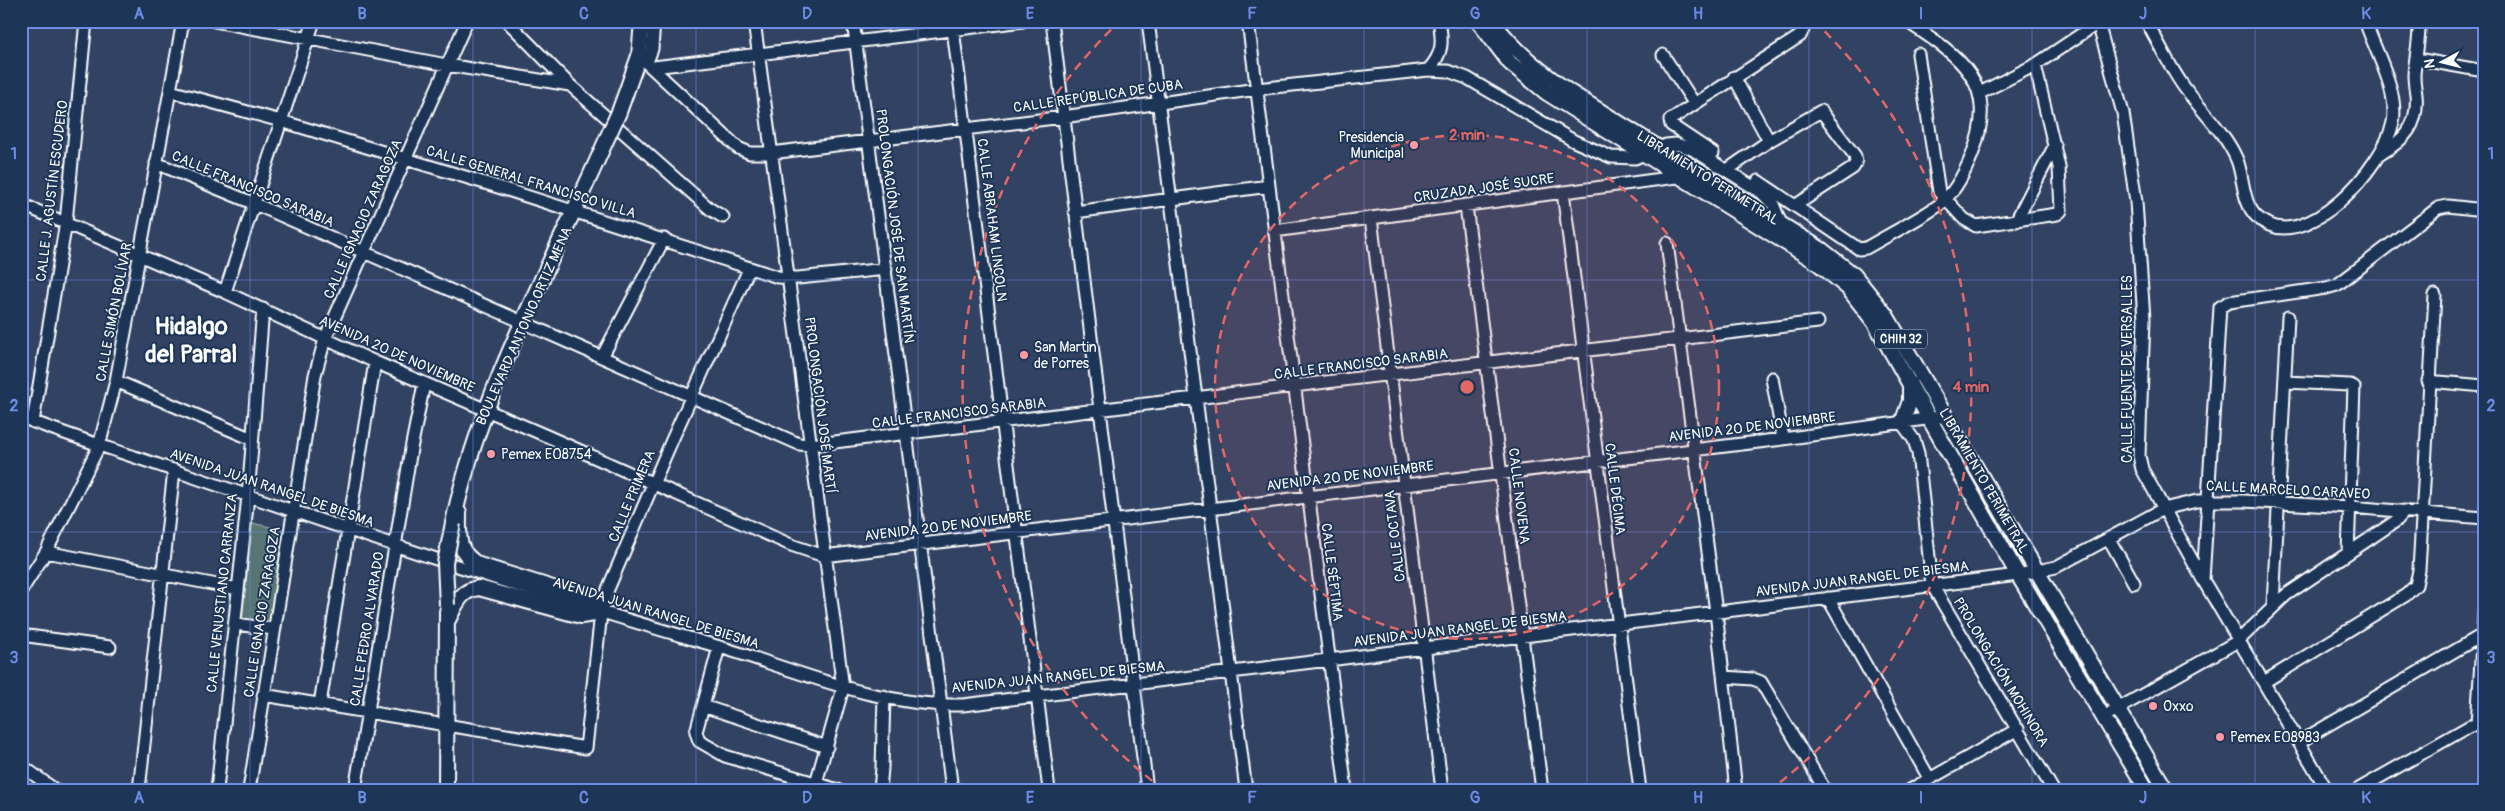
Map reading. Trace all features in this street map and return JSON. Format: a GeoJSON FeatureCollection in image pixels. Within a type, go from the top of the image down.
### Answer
{"type":"FeatureCollection","features":[{"type":"Feature","properties":{"kind":"main road","name":"BOULEVARD ANTONIO ORTIZ MENA"},"geometry":{"type":"LineString","coordinates":[[446,790],[448,620],[445,563],[459,495],[485,410],[619,112],[646,62],[642,21]]}},
{"type":"Feature","properties":{"kind":"main road","name":"LIBRAMIENTO PERIMETRAL"},"geometry":{"type":"LineString","coordinates":[[1478,21],[1497,48],[1526,77],[1547,93],[1836,276],[1872,318],[2018,575],[2148,790]]}},
{"type":"Feature","properties":{"kind":"main road","name":"LIBRAMIENTO PERIMETRAL"},"geometry":{"type":"LineString","coordinates":[[1492,21],[1519,53],[1537,69],[1571,93],[1840,263],[1873,297],[1922,372],[2036,572],[2166,790]]}},
{"type":"Feature","properties":{"kind":"main road"},"geometry":{"type":"LineString","coordinates":[[1902,423],[1910,401],[1910,382]]}},
{"type":"Feature","properties":{"kind":"main road"},"geometry":{"type":"LineString","coordinates":[[459,495],[460,542],[462,552],[470,560],[479,565],[590,600],[601,613]]}},
{"type":"Feature","properties":{"kind":"main road"},"geometry":{"type":"LineString","coordinates":[[448,620],[464,593],[470,588],[479,588],[581,616],[601,613]]}},
{"type":"Feature","properties":{"kind":"street","name":"CALLE J. AGUSTÍN ESCUDERO"},"geometry":{"type":"LineString","coordinates":[[33,422],[66,222],[86,21]]}},
{"type":"Feature","properties":{"kind":"street","name":"CALLE SIMÓN BOLÍVAR"},"geometry":{"type":"LineString","coordinates":[[21,591],[46,552],[99,446],[116,381],[183,21]]}},
{"type":"Feature","properties":{"kind":"street"},"geometry":{"type":"LineString","coordinates":[[214,21],[447,66],[570,85]]}},
{"type":"Feature","properties":{"kind":"street"},"geometry":{"type":"LineString","coordinates":[[224,292],[255,204],[314,21]]}},
{"type":"Feature","properties":{"kind":"street","name":"CALLE IGNACIO ZARAGOZA"},"geometry":{"type":"LineString","coordinates":[[249,790],[315,375],[325,339],[467,21]]}},
{"type":"Feature","properties":{"kind":"street"},"geometry":{"type":"LineString","coordinates":[[506,21],[570,85],[710,209],[723,217]]}},
{"type":"Feature","properties":{"kind":"street"},"geometry":{"type":"LineString","coordinates":[[654,21],[652,49],[646,62],[759,56],[856,44],[952,26],[1023,21]]}},
{"type":"Feature","properties":{"kind":"street","name":"PROLONGACIÓN JOSÉ MARTÍ"},"geometry":{"type":"LineString","coordinates":[[754,21],[843,688],[815,787]]}},
{"type":"Feature","properties":{"kind":"street","name":"PROLONGACIÓN JOSÉ DE SAN MARTÍN"},"geometry":{"type":"LineString","coordinates":[[853,21],[952,790]]}},
{"type":"Feature","properties":{"kind":"street"},"geometry":{"type":"LineString","coordinates":[[1052,21],[1147,790]]}},
{"type":"Feature","properties":{"kind":"street"},"geometry":{"type":"LineString","coordinates":[[1148,21],[1246,790]]}},
{"type":"Feature","properties":{"kind":"street","name":"CALLE SÉPTIMA"},"geometry":{"type":"LineString","coordinates":[[1248,21],[1293,388],[1346,790]]}},
{"type":"Feature","properties":{"kind":"street"},"geometry":{"type":"LineString","coordinates":[[1428,70],[1440,55],[1442,37],[1439,21]]}},
{"type":"Feature","properties":{"kind":"street"},"geometry":{"type":"LineString","coordinates":[[1781,224],[1767,197],[1671,126],[1670,122],[1694,103],[1802,34],[1802,21]]}},
{"type":"Feature","properties":{"kind":"street"},"geometry":{"type":"LineString","coordinates":[[1646,155],[1658,147],[1666,145],[1684,146],[1730,168],[1796,205],[1859,249],[1866,248],[1944,200],[1967,167],[1976,144],[1980,122],[1980,93],[1975,80],[1956,57],[1906,21]]}},
{"type":"Feature","properties":{"kind":"street"},"geometry":{"type":"LineString","coordinates":[[2146,21],[2176,76],[2232,148],[2249,204],[2256,216],[2269,225],[2284,229],[2299,227],[2317,219],[2354,187],[2377,156],[2393,124],[2394,109],[2389,87],[2365,21]]}},
{"type":"Feature","properties":{"kind":"street"},"geometry":{"type":"LineString","coordinates":[[2377,156],[2396,145],[2406,136],[2413,125],[2416,110],[2414,74],[2417,59],[2419,21]]}},
{"type":"Feature","properties":{"kind":"street"},"geometry":{"type":"LineString","coordinates":[[1980,93],[2035,65],[2100,22]]}},
{"type":"Feature","properties":{"kind":"street","name":"CALLE FUENTE DE VERSALLES"},"geometry":{"type":"LineString","coordinates":[[2100,22],[2123,113],[2136,202],[2144,319],[2140,462],[2163,509],[2203,580],[2327,790]]}},
{"type":"Feature","properties":{"kind":"street","name":"CALLE ABRAHAM LINCOLN"},"geometry":{"type":"LineString","coordinates":[[952,26],[1004,423],[1049,790]]}},
{"type":"Feature","properties":{"kind":"street"},"geometry":{"type":"LineString","coordinates":[[1918,54],[1935,181],[1944,200],[1964,220],[1976,226],[2062,212],[2059,168],[2055,145],[2035,65]]}},
{"type":"Feature","properties":{"kind":"street"},"geometry":{"type":"LineString","coordinates":[[1663,55],[1694,103]]}},
{"type":"Feature","properties":{"kind":"street"},"geometry":{"type":"LineString","coordinates":[[2417,59],[2484,71]]}},
{"type":"Feature","properties":{"kind":"street","name":"CALLE REPÚBLICA DE CUBA"},"geometry":{"type":"LineString","coordinates":[[646,62],[738,148],[750,153],[771,153],[1063,117],[1257,90],[1428,70],[1448,71],[1467,78],[1596,152],[1623,159],[1646,155]]}},
{"type":"Feature","properties":{"kind":"street"},"geometry":{"type":"LineString","coordinates":[[1734,77],[1769,141]]}},
{"type":"Feature","properties":{"kind":"street","name":"CALLE GENERAL FRANCISCO VILLA"},"geometry":{"type":"LineString","coordinates":[[170,91],[281,121],[406,159],[664,239],[750,269],[788,278],[886,269]]}},
{"type":"Feature","properties":{"kind":"street"},"geometry":{"type":"LineString","coordinates":[[1730,168],[1819,110],[1856,156],[1856,163],[1852,168],[1796,205]]}},
{"type":"Feature","properties":{"kind":"street"},"geometry":{"type":"LineString","coordinates":[[2016,221],[2055,145]]}},
{"type":"Feature","properties":{"kind":"street","name":"CALLE FRANCISCO SARABIA"},"geometry":{"type":"LineString","coordinates":[[156,163],[255,204],[364,254],[524,322],[799,444],[810,446],[1818,322]]}},
{"type":"Feature","properties":{"kind":"street","name":"CRUZADA JOSÉ SUCRE"},"geometry":{"type":"LineString","coordinates":[[1274,231],[1678,177],[1698,172]]}},
{"type":"Feature","properties":{"kind":"street"},"geometry":{"type":"LineString","coordinates":[[1075,212],[1269,186]]}},
{"type":"Feature","properties":{"kind":"street","name":"CALLE DÉCIMA"},"geometry":{"type":"LineString","coordinates":[[1563,192],[1640,790]]}},
{"type":"Feature","properties":{"kind":"street","name":"AVENIDA 20 DE NOVIEMBRE"},"geometry":{"type":"LineString","coordinates":[[21,204],[263,309],[424,384],[791,545],[824,556],[1210,507],[1307,497],[1695,448],[1783,439],[1947,416]]}},
{"type":"Feature","properties":{"kind":"street","name":"CALLE NOVENA"},"geometry":{"type":"LineString","coordinates":[[1466,206],[1542,790]]}},
{"type":"Feature","properties":{"kind":"street"},"geometry":{"type":"LineString","coordinates":[[2203,580],[2220,308],[2229,302],[2337,285],[2443,206],[2484,210]]}},
{"type":"Feature","properties":{"kind":"street","name":"CALLE OCTAVA"},"geometry":{"type":"LineString","coordinates":[[1370,218],[1442,790]]}},
{"type":"Feature","properties":{"kind":"street"},"geometry":{"type":"LineString","coordinates":[[602,357],[664,239]]}},
{"type":"Feature","properties":{"kind":"street"},"geometry":{"type":"LineString","coordinates":[[1667,243],[1716,612],[1736,790]]}},
{"type":"Feature","properties":{"kind":"street","name":"CALLE PRIMERA"},"geometry":{"type":"LineString","coordinates":[[447,726],[586,748],[601,613],[608,589],[750,269]]}},
{"type":"Feature","properties":{"kind":"street"},"geometry":{"type":"LineString","coordinates":[[2264,682],[2406,595],[2416,585],[2419,570],[2434,295]]}},
{"type":"Feature","properties":{"kind":"street","name":"CALLE VENUSTIANO CARRANZA"},"geometry":{"type":"LineString","coordinates":[[217,790],[248,496],[263,309]]}},
{"type":"Feature","properties":{"kind":"street"},"geometry":{"type":"LineString","coordinates":[[2273,605],[2288,317]]}},
{"type":"Feature","properties":{"kind":"street"},"geometry":{"type":"LineString","coordinates":[[320,704],[375,362]]}},
{"type":"Feature","properties":{"kind":"street"},"geometry":{"type":"LineString","coordinates":[[1772,378],[1783,439]]}},
{"type":"Feature","properties":{"kind":"street"},"geometry":{"type":"LineString","coordinates":[[116,381],[252,439]]}},
{"type":"Feature","properties":{"kind":"street"},"geometry":{"type":"LineString","coordinates":[[2428,381],[2484,386]]}},
{"type":"Feature","properties":{"kind":"street"},"geometry":{"type":"LineString","coordinates":[[2285,382],[2353,386],[2355,390],[2348,553]]}},
{"type":"Feature","properties":{"kind":"street","name":"CALLE PEDRO ALVARADO"},"geometry":{"type":"LineString","coordinates":[[355,790],[424,384]]}},
{"type":"Feature","properties":{"kind":"street","name":"AVENIDA JUAN RANGEL DE BIESMA"},"geometry":{"type":"LineString","coordinates":[[21,417],[99,446],[294,512],[601,613],[719,647],[843,688],[942,705],[1135,685],[2018,575]]}},
{"type":"Feature","properties":{"kind":"street","name":"PROLONGACIÓN MOHINORA"},"geometry":{"type":"LineString","coordinates":[[1902,423],[1914,440],[1918,453],[1932,585],[2053,790]]}},
{"type":"Feature","properties":{"kind":"street"},"geometry":{"type":"LineString","coordinates":[[139,790],[174,470]]}},
{"type":"Feature","properties":{"kind":"street","name":"CALLE MARCELO CARAVEO"},"geometry":{"type":"LineString","coordinates":[[2018,575],[2056,567],[2163,509],[2208,500],[2279,502],[2484,518]]}},
{"type":"Feature","properties":{"kind":"street"},"geometry":{"type":"LineString","coordinates":[[2105,716],[2238,641],[2273,605],[2396,521],[2405,511]]}},
{"type":"Feature","properties":{"kind":"street"},"geometry":{"type":"LineString","coordinates":[[2109,538],[2134,582]]}},
{"type":"Feature","properties":{"kind":"street"},"geometry":{"type":"LineString","coordinates":[[46,552],[238,589]]}},
{"type":"Feature","properties":{"kind":"street"},"geometry":{"type":"LineString","coordinates":[[1828,598],[1930,778]]}},
{"type":"Feature","properties":{"kind":"street"},"geometry":{"type":"LineString","coordinates":[[2357,790],[2480,725],[2484,613]]}},
{"type":"Feature","properties":{"kind":"street"},"geometry":{"type":"LineString","coordinates":[[234,624],[274,629]]}},
{"type":"Feature","properties":{"kind":"street"},"geometry":{"type":"LineString","coordinates":[[2299,742],[2482,635]]}},
{"type":"Feature","properties":{"kind":"street"},"geometry":{"type":"LineString","coordinates":[[21,636],[110,647]]}},
{"type":"Feature","properties":{"kind":"street"},"geometry":{"type":"LineString","coordinates":[[719,647],[696,732],[697,739],[703,745],[725,756],[815,787],[838,790]]}},
{"type":"Feature","properties":{"kind":"street"},"geometry":{"type":"LineString","coordinates":[[1724,677],[1753,679],[1761,682],[1825,790]]}},
{"type":"Feature","properties":{"kind":"street"},"geometry":{"type":"LineString","coordinates":[[263,695],[447,726]]}},
{"type":"Feature","properties":{"kind":"street"},"geometry":{"type":"LineString","coordinates":[[880,790],[884,696]]}},
{"type":"Feature","properties":{"kind":"street"},"geometry":{"type":"LineString","coordinates":[[703,706],[827,746]]}},
{"type":"Feature","properties":{"kind":"street"},"geometry":{"type":"LineString","coordinates":[[1910,790],[2018,730]]}},
{"type":"Feature","properties":{"kind":"street"},"geometry":{"type":"LineString","coordinates":[[21,765],[54,790]]}},
{"type":"Feature","properties":{"kind":"green space"},"geometry":{"type":"Polygon","coordinates":[[[252,523],[284,530],[269,624],[242,621],[252,523]]]}},
{"type":"Feature","properties":{"kind":"place","name":"Presidencia Municipal"},"geometry":{"type":"Point","coordinates":[1414,145]}},
{"type":"Feature","properties":{"kind":"place","name":"San Martin de Porres"},"geometry":{"type":"Point","coordinates":[1024,355]}},
{"type":"Feature","properties":{"kind":"place","name":"Pemex E08754"},"geometry":{"type":"Point","coordinates":[491,454]}},
{"type":"Feature","properties":{"kind":"place","name":"Oxxo"},"geometry":{"type":"Point","coordinates":[2153,706]}},
{"type":"Feature","properties":{"kind":"place","name":"Pemex E08983"},"geometry":{"type":"Point","coordinates":[2220,737]}},
{"type":"Feature","properties":{"kind":"district","name":"Hidalgo del Parral"},"geometry":{"type":"Point","coordinates":[191,340]}}]}
